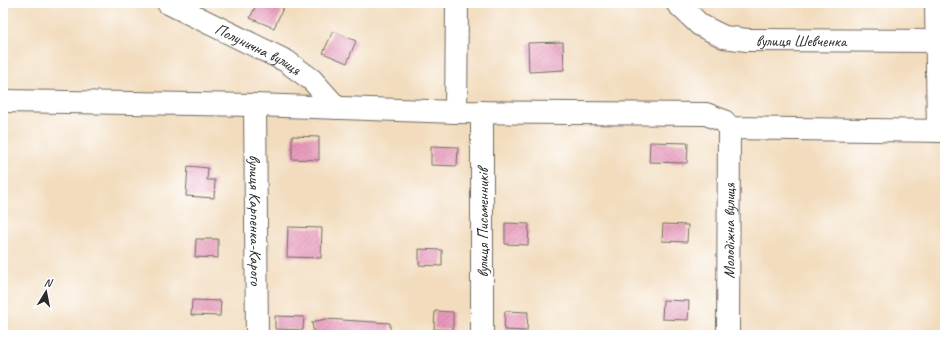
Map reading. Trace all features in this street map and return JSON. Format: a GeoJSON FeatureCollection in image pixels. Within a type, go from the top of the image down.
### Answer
{"type":"FeatureCollection","features":[{"type":"Feature","properties":{"kind":"street","name":"Полунична вулиця"},"geometry":{"type":"LineString","coordinates":[[168,3],[286,61],[312,80],[337,108]]}},
{"type":"Feature","properties":{"kind":"street"},"geometry":{"type":"LineString","coordinates":[[456,112],[457,3]]}},
{"type":"Feature","properties":{"kind":"street","name":"вулиця Шевченка"},"geometry":{"type":"LineString","coordinates":[[677,3],[700,24],[724,37],[747,40],[937,41]]}},
{"type":"Feature","properties":{"kind":"street"},"geometry":{"type":"LineString","coordinates":[[3,101],[255,105],[456,112],[706,114],[724,121],[729,128],[942,131],[936,3]]}},
{"type":"Feature","properties":{"kind":"street","name":"вулиця Карпенка-Карого"},"geometry":{"type":"LineString","coordinates":[[255,105],[257,335]]}},
{"type":"Feature","properties":{"kind":"street","name":"вулиця Письменників"},"geometry":{"type":"LineString","coordinates":[[482,112],[482,335]]}},
{"type":"Feature","properties":{"kind":"street","name":"Молодіжна вулиця"},"geometry":{"type":"LineString","coordinates":[[728,335],[729,128]]}},
{"type":"Feature","properties":{"kind":"building"},"geometry":{"type":"Polygon","coordinates":[[[257,3],[276,3],[284,6],[274,28],[250,18],[257,3]]]}},
{"type":"Feature","properties":{"kind":"building"},"geometry":{"type":"Polygon","coordinates":[[[333,31],[356,41],[347,63],[323,53],[333,31]]]}},
{"type":"Feature","properties":{"kind":"building"},"geometry":{"type":"Polygon","coordinates":[[[563,42],[564,70],[529,72],[528,43],[563,42]]]}},
{"type":"Feature","properties":{"kind":"building"},"geometry":{"type":"Polygon","coordinates":[[[292,136],[319,137],[319,160],[292,159],[292,136]]]}},
{"type":"Feature","properties":{"kind":"building"},"geometry":{"type":"Polygon","coordinates":[[[650,142],[688,143],[687,163],[649,162],[650,142]]]}},
{"type":"Feature","properties":{"kind":"building"},"geometry":{"type":"Polygon","coordinates":[[[431,146],[458,147],[457,166],[431,165],[431,146]]]}},
{"type":"Feature","properties":{"kind":"building"},"geometry":{"type":"Polygon","coordinates":[[[188,166],[208,168],[207,180],[215,180],[214,198],[186,196],[188,166]]]}},
{"type":"Feature","properties":{"kind":"building"},"geometry":{"type":"Polygon","coordinates":[[[505,223],[529,224],[528,245],[505,244],[505,223]]]}},
{"type":"Feature","properties":{"kind":"building"},"geometry":{"type":"Polygon","coordinates":[[[663,224],[688,225],[687,242],[662,241],[663,224]]]}},
{"type":"Feature","properties":{"kind":"building"},"geometry":{"type":"Polygon","coordinates":[[[288,227],[322,228],[321,258],[287,257],[288,227]]]}},
{"type":"Feature","properties":{"kind":"building"},"geometry":{"type":"Polygon","coordinates":[[[196,239],[218,239],[218,258],[195,257],[196,239]]]}},
{"type":"Feature","properties":{"kind":"building"},"geometry":{"type":"Polygon","coordinates":[[[419,249],[442,250],[442,266],[419,265],[419,249]]]}},
{"type":"Feature","properties":{"kind":"building"},"geometry":{"type":"Polygon","coordinates":[[[192,300],[221,301],[220,316],[191,315],[192,300]]]}},
{"type":"Feature","properties":{"kind":"building"},"geometry":{"type":"Polygon","coordinates":[[[663,300],[689,301],[688,320],[662,319],[663,300]]]}},
{"type":"Feature","properties":{"kind":"building"},"geometry":{"type":"Polygon","coordinates":[[[435,311],[453,312],[453,330],[434,329],[435,311]]]}},
{"type":"Feature","properties":{"kind":"building"},"geometry":{"type":"Polygon","coordinates":[[[505,311],[528,312],[527,331],[504,330],[505,311]]]}},
{"type":"Feature","properties":{"kind":"building"},"geometry":{"type":"Polygon","coordinates":[[[275,316],[304,317],[303,330],[275,329],[275,316]]]}},
{"type":"Feature","properties":{"kind":"building"},"geometry":{"type":"Polygon","coordinates":[[[326,319],[390,323],[390,335],[314,335],[312,322],[326,319]]]}}]}
